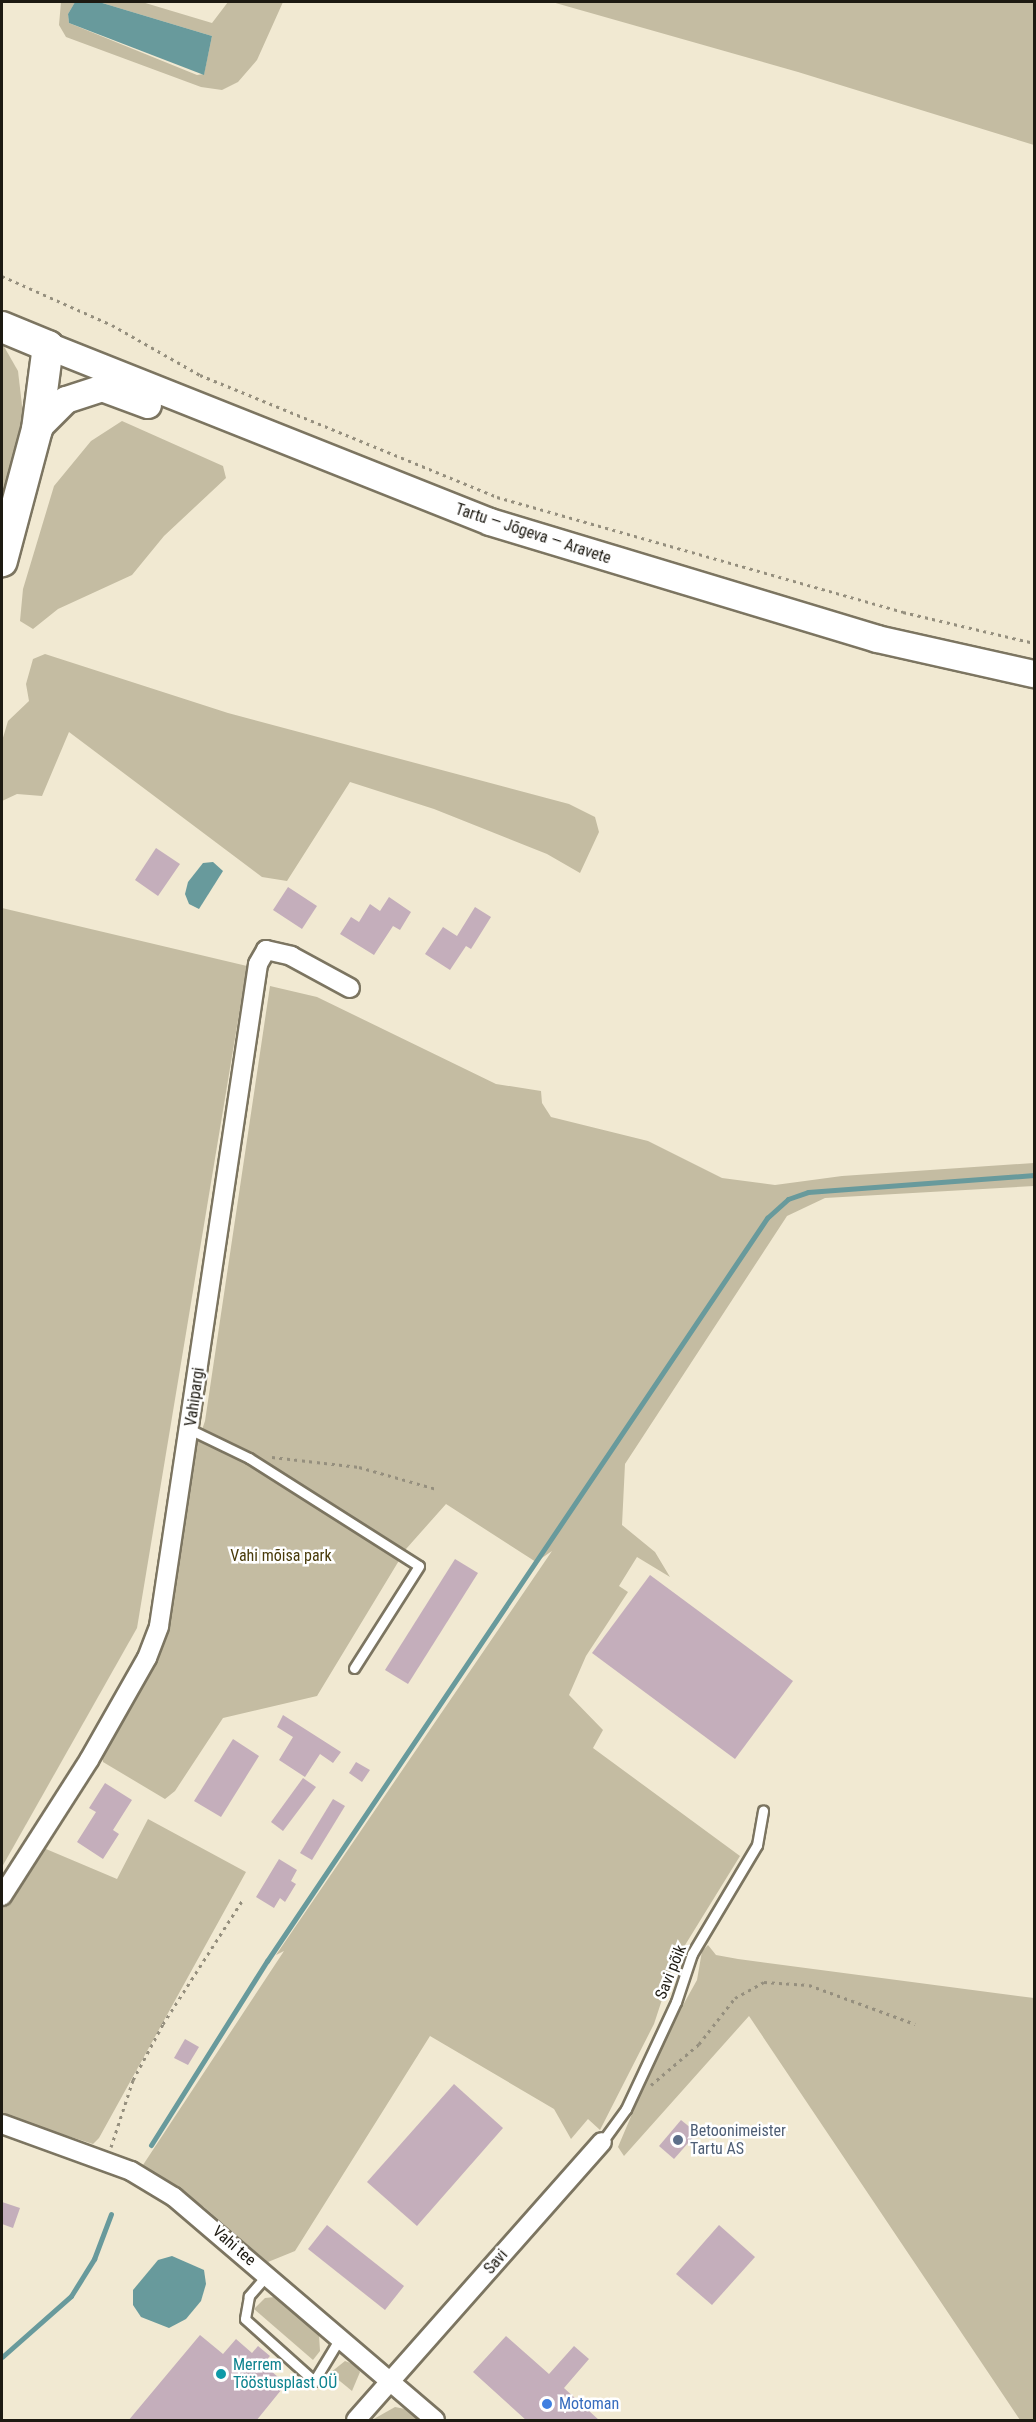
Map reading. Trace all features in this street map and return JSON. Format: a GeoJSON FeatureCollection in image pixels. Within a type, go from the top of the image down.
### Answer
{"type":"FeatureCollection","features":[{"type":"Feature","properties":{"kind":"highway"},"geometry":{"type":"LineString","coordinates":[[2,327],[48,346],[36,429],[2,561]]}},
{"type":"Feature","properties":{"kind":"main road","name":"Tartu — Jõgeva — Aravete"},"geometry":{"type":"LineString","coordinates":[[48,346],[285,443],[490,522],[877,639],[1035,674]]}},
{"type":"Feature","properties":{"kind":"main road"},"geometry":{"type":"LineString","coordinates":[[36,429],[66,399],[102,388],[254,446],[285,443]]}},
{"type":"Feature","properties":{"kind":"street","name":"Vahipargi"},"geometry":{"type":"LineString","coordinates":[[2,1896],[89,1760],[147,1658],[159,1626],[178,1489],[191,1430],[258,964],[266,950],[291,956],[350,988]]}},
{"type":"Feature","properties":{"kind":"street","name":"Vahi tee"},"geometry":{"type":"LineString","coordinates":[[2,2124],[109,2162],[174,2197],[435,2421]]}},
{"type":"Feature","properties":{"kind":"street","name":"Savi"},"geometry":{"type":"LineString","coordinates":[[356,2421],[602,2142]]}},
{"type":"Feature","properties":{"kind":"lane"},"geometry":{"type":"LineString","coordinates":[[191,1430],[249,1458],[418,1566],[354,1668]]}},
{"type":"Feature","properties":{"kind":"lane","name":"Savi põik"},"geometry":{"type":"LineString","coordinates":[[602,2142],[626,2109],[676,2002],[692,1954],[757,1845],[763,1811]]}},
{"type":"Feature","properties":{"kind":"lane"},"geometry":{"type":"LineString","coordinates":[[267,2275],[249,2296],[245,2319],[314,2381],[340,2338]]}},
{"type":"Feature","properties":{"kind":"path"},"geometry":{"type":"LineString","coordinates":[[2,276],[112,325],[200,375],[497,497],[903,612],[1035,643]]}},
{"type":"Feature","properties":{"kind":"path"},"geometry":{"type":"LineString","coordinates":[[249,1458],[317,1460],[435,1489]]}},
{"type":"Feature","properties":{"kind":"path"},"geometry":{"type":"LineString","coordinates":[[109,2162],[118,2118],[133,2080],[163,2024],[242,1901]]}},
{"type":"Feature","properties":{"kind":"path"},"geometry":{"type":"LineString","coordinates":[[633,2092],[659,2081],[699,2044],[735,1998],[764,1982],[809,1985],[915,2024]]}},
{"type":"Feature","properties":{"kind":"green space"},"geometry":{"type":"Polygon","coordinates":[[[61,2],[75,2],[68,14],[69,23],[197,75],[204,74],[212,36],[99,2],[142,2],[212,23],[228,2],[283,2],[257,60],[238,82],[222,90],[201,87],[66,37],[59,25],[61,2]]]}},
{"type":"Feature","properties":{"kind":"green space"},"geometry":{"type":"Polygon","coordinates":[[[552,2],[1034,2],[1034,145],[798,72],[552,2]]]}},
{"type":"Feature","properties":{"kind":"green space"},"geometry":{"type":"Polygon","coordinates":[[[2,343],[18,371],[23,414],[2,502],[2,343]]]}},
{"type":"Feature","properties":{"kind":"green space"},"geometry":{"type":"Polygon","coordinates":[[[122,421],[223,466],[226,478],[164,536],[132,575],[58,609],[33,629],[20,621],[23,589],[54,486],[91,441],[122,421]]]}},
{"type":"Feature","properties":{"kind":"green space"},"geometry":{"type":"Polygon","coordinates":[[[45,654],[228,713],[569,804],[595,817],[599,832],[580,873],[547,854],[434,809],[350,782],[287,881],[262,877],[69,732],[42,796],[17,794],[2,801],[2,741],[8,721],[29,701],[26,684],[33,659],[45,654]]]}},
{"type":"Feature","properties":{"kind":"green space"},"geometry":{"type":"Polygon","coordinates":[[[2,908],[247,966],[137,1628],[2,1867],[2,908]]]}},
{"type":"Feature","properties":{"kind":"green space","name":"Vahi mõisa park"},"geometry":{"type":"Polygon","coordinates":[[[270,986],[317,997],[496,1084],[541,1091],[542,1103],[551,1117],[648,1141],[722,1178],[775,1185],[842,1176],[1034,1163],[1034,1186],[825,1198],[787,1216],[625,1464],[622,1525],[655,1552],[670,1577],[637,1557],[619,1586],[628,1592],[586,1656],[569,1695],[603,1730],[593,1748],[740,1856],[674,1963],[654,2024],[600,2130],[588,2119],[571,2139],[554,2109],[430,2036],[295,2251],[268,2262],[204,2207],[143,2165],[284,1951],[276,1955],[552,1551],[536,1562],[446,1504],[406,1549],[317,1696],[223,1718],[175,1791],[165,1799],[103,1762],[102,1751],[160,1652],[191,1462],[205,1421],[270,986]]]}},
{"type":"Feature","properties":{"kind":"green space"},"geometry":{"type":"Polygon","coordinates":[[[148,1819],[246,1872],[99,2138],[93,2144],[2,2115],[2,1908],[38,1851],[46,1849],[117,1879],[148,1819]]]}},
{"type":"Feature","properties":{"kind":"green space"},"geometry":{"type":"Polygon","coordinates":[[[708,1945],[716,1955],[738,1959],[1034,1998],[1034,2420],[1020,2420],[749,2016],[624,2156],[618,2147],[663,2041],[697,1980],[702,1951],[708,1945]]]}},
{"type":"Feature","properties":{"kind":"green space"},"geometry":{"type":"Polygon","coordinates":[[[275,2297],[319,2335],[320,2351],[313,2360],[254,2309],[265,2298],[275,2297]]]}},
{"type":"Feature","properties":{"kind":"green space"},"geometry":{"type":"Polygon","coordinates":[[[345,2361],[356,2365],[360,2372],[352,2391],[330,2373],[345,2361]]]}},
{"type":"Feature","properties":{"kind":"green space"},"geometry":{"type":"Polygon","coordinates":[[[395,2407],[405,2409],[420,2420],[372,2420],[395,2407]]]}},
{"type":"Feature","properties":{"kind":"water"},"geometry":{"type":"Polygon","coordinates":[[[75,2],[99,2],[212,36],[204,75],[69,23],[68,14],[75,2]]]}},
{"type":"Feature","properties":{"kind":"water"},"geometry":{"type":"Polygon","coordinates":[[[213,862],[223,871],[199,909],[189,904],[185,894],[188,882],[203,863],[213,862]]]}},
{"type":"Feature","properties":{"kind":"water"},"geometry":{"type":"Polygon","coordinates":[[[172,2256],[204,2270],[206,2284],[201,2301],[186,2319],[169,2328],[141,2317],[133,2305],[133,2290],[158,2260],[172,2256]]]}},
{"type":"Feature","properties":{"kind":"building"},"geometry":{"type":"Polygon","coordinates":[[[156,848],[180,864],[158,896],[135,880],[156,848]]]}},
{"type":"Feature","properties":{"kind":"building"},"geometry":{"type":"Polygon","coordinates":[[[288,887],[317,906],[302,929],[273,910],[288,887]]]}},
{"type":"Feature","properties":{"kind":"building"},"geometry":{"type":"Polygon","coordinates":[[[389,897],[411,912],[400,930],[393,926],[374,955],[340,934],[351,917],[359,922],[370,904],[380,911],[389,897]]]}},
{"type":"Feature","properties":{"kind":"building"},"geometry":{"type":"Polygon","coordinates":[[[475,907],[491,917],[471,949],[466,946],[450,970],[425,954],[443,927],[457,936],[475,907]]]}},
{"type":"Feature","properties":{"kind":"building"},"geometry":{"type":"Polygon","coordinates":[[[455,1559],[478,1573],[408,1684],[385,1670],[455,1559]]]}},
{"type":"Feature","properties":{"kind":"building"},"geometry":{"type":"Polygon","coordinates":[[[650,1575],[793,1681],[735,1759],[592,1653],[650,1575]]]}},
{"type":"Feature","properties":{"kind":"building"},"geometry":{"type":"Polygon","coordinates":[[[283,1715],[341,1752],[333,1763],[320,1754],[305,1777],[279,1760],[293,1737],[277,1727],[283,1715]]]}},
{"type":"Feature","properties":{"kind":"building"},"geometry":{"type":"Polygon","coordinates":[[[233,1739],[259,1756],[221,1817],[194,1801],[233,1739]]]}},
{"type":"Feature","properties":{"kind":"building"},"geometry":{"type":"Polygon","coordinates":[[[356,1762],[370,1770],[362,1782],[349,1773],[356,1762]]]}},
{"type":"Feature","properties":{"kind":"building"},"geometry":{"type":"Polygon","coordinates":[[[303,1778],[316,1787],[283,1831],[271,1822],[303,1778]]]}},
{"type":"Feature","properties":{"kind":"building"},"geometry":{"type":"Polygon","coordinates":[[[105,1783],[132,1800],[113,1830],[119,1834],[103,1859],[77,1842],[96,1812],[89,1808],[105,1783]]]}},
{"type":"Feature","properties":{"kind":"building"},"geometry":{"type":"Polygon","coordinates":[[[333,1799],[345,1806],[312,1860],[300,1853],[333,1799]]]}},
{"type":"Feature","properties":{"kind":"building"},"geometry":{"type":"Polygon","coordinates":[[[279,1859],[297,1870],[291,1881],[296,1884],[285,1902],[280,1898],[274,1908],[256,1897],[279,1859]]]}},
{"type":"Feature","properties":{"kind":"building"},"geometry":{"type":"Polygon","coordinates":[[[185,2039],[199,2047],[188,2065],[174,2058],[185,2039]]]}},
{"type":"Feature","properties":{"kind":"building"},"geometry":{"type":"Polygon","coordinates":[[[454,2084],[503,2128],[417,2226],[367,2182],[454,2084]]]}},
{"type":"Feature","properties":{"kind":"building","name":"Betoonimeister Tartu AS"},"geometry":{"type":"Polygon","coordinates":[[[681,2120],[697,2133],[674,2159],[659,2146],[681,2120]]]}},
{"type":"Feature","properties":{"kind":"building"},"geometry":{"type":"Polygon","coordinates":[[[2,2202],[20,2208],[13,2228],[2,2224],[2,2202]]]}},
{"type":"Feature","properties":{"kind":"building"},"geometry":{"type":"Polygon","coordinates":[[[327,2225],[404,2286],[385,2310],[308,2249],[327,2225]]]}},
{"type":"Feature","properties":{"kind":"building"},"geometry":{"type":"Polygon","coordinates":[[[719,2225],[755,2257],[712,2305],[676,2274],[719,2225]]]}},
{"type":"Feature","properties":{"kind":"building","name":"Merrem Tööstusplast OÜ"},"geometry":{"type":"Polygon","coordinates":[[[200,2335],[223,2354],[236,2339],[252,2353],[258,2346],[270,2356],[263,2364],[286,2384],[256,2421],[128,2421],[200,2335]]]}},
{"type":"Feature","properties":{"kind":"building"},"geometry":{"type":"Polygon","coordinates":[[[506,2336],[549,2374],[574,2346],[589,2359],[564,2388],[600,2421],[527,2421],[473,2372],[506,2336]]]}},
{"type":"Feature","properties":{"kind":"waterway"},"geometry":{"type":"LineString","coordinates":[[151,2145],[267,1961],[767,1218],[788,1199],[808,1192],[1034,1175]]}},
{"type":"Feature","properties":{"kind":"waterway"},"geometry":{"type":"LineString","coordinates":[[2,2357],[71,2296],[94,2259],[111,2214]]}},
{"type":"Feature","properties":{"kind":"place","name":"Betoonimeister Tartu AS"},"geometry":{"type":"Point","coordinates":[678,2140]}},
{"type":"Feature","properties":{"kind":"place","name":"Merrem Tööstusplast OÜ"},"geometry":{"type":"Point","coordinates":[221,2374]}},
{"type":"Feature","properties":{"kind":"place","name":"Motoman"},"geometry":{"type":"Point","coordinates":[547,2404]}}]}
